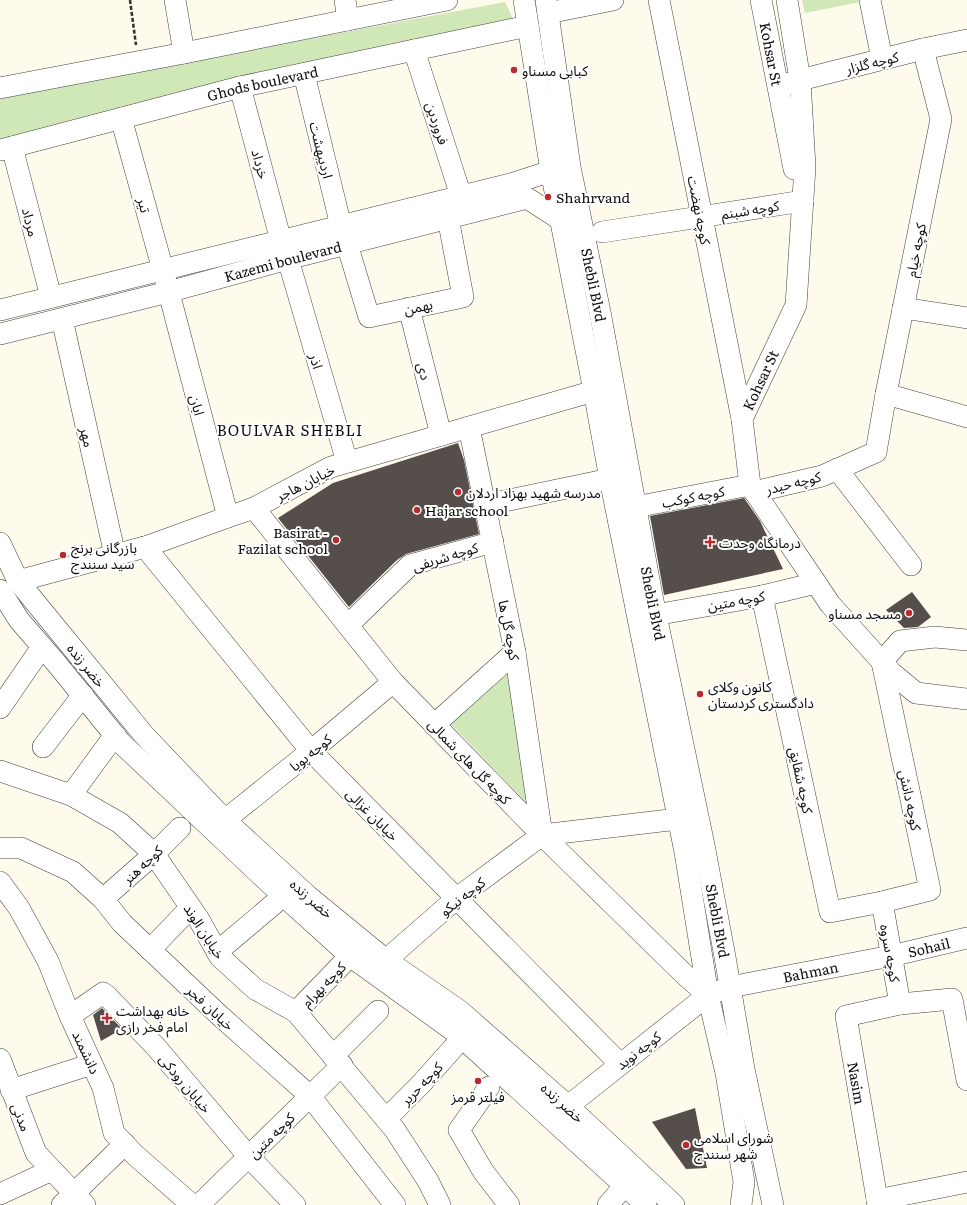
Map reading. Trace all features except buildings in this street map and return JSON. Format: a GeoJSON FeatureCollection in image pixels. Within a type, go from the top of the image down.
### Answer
{"type":"FeatureCollection","features":[{"type":"Feature","properties":{"kind":"street"},"geometry":{"type":"LineString","coordinates":[[175,0],[184,53]]}},
{"type":"Feature","properties":{"kind":"street"},"geometry":{"type":"LineString","coordinates":[[345,0],[348,20]]}},
{"type":"Feature","properties":{"kind":"street"},"geometry":{"type":"LineString","coordinates":[[0,88],[184,53],[447,0]]}},
{"type":"Feature","properties":{"kind":"street","name":"Shebli Blvd"},"geometry":{"type":"LineString","coordinates":[[524,0],[551,171],[610,479],[685,852],[708,995],[726,1072],[744,1182],[741,1205]]}},
{"type":"Feature","properties":{"kind":"street"},"geometry":{"type":"LineString","coordinates":[[547,7],[613,0]]}},
{"type":"Feature","properties":{"kind":"street","name":"کوچه نهضت"},"geometry":{"type":"LineString","coordinates":[[659,0],[742,419]]}},
{"type":"Feature","properties":{"kind":"street","name":"Kohsar St"},"geometry":{"type":"LineString","coordinates":[[761,0],[794,168],[803,201]]}},
{"type":"Feature","properties":{"kind":"street","name":"Kohsar St"},"geometry":{"type":"LineString","coordinates":[[787,0],[800,80],[805,167],[796,305],[742,419],[752,489],[830,604],[892,673],[916,693],[967,699]]}},
{"type":"Feature","properties":{"kind":"street"},"geometry":{"type":"LineString","coordinates":[[870,0],[882,59]]}},
{"type":"Feature","properties":{"kind":"street","name":"Shebli Blvd"},"geometry":{"type":"LineString","coordinates":[[547,7],[570,167],[600,312],[656,615],[704,845],[744,1069],[773,1205]]}},
{"type":"Feature","properties":{"kind":"street","name":"Ghods boulevard"},"geometry":{"type":"LineString","coordinates":[[6,149],[240,87],[528,26]]}},
{"type":"Feature","properties":{"kind":"street","name":"کوچه گلزار"},"geometry":{"type":"LineString","coordinates":[[778,87],[922,49],[967,40]]}},
{"type":"Feature","properties":{"kind":"street","name":"کوچه خیام"},"geometry":{"type":"LineString","coordinates":[[876,452],[886,394],[941,119],[922,49]]}},
{"type":"Feature","properties":{"kind":"street","name":"فروردین"},"geometry":{"type":"LineString","coordinates":[[414,50],[461,196]]}},
{"type":"Feature","properties":{"kind":"street","name":"اردیبهشت"},"geometry":{"type":"LineString","coordinates":[[304,74],[344,235]]}},
{"type":"Feature","properties":{"kind":"street","name":"خرداد"},"geometry":{"type":"LineString","coordinates":[[240,87],[285,250]]}},
{"type":"Feature","properties":{"kind":"street","name":"تیر"},"geometry":{"type":"LineString","coordinates":[[121,118],[168,292]]}},
{"type":"Feature","properties":{"kind":"street","name":"مرداد"},"geometry":{"type":"LineString","coordinates":[[6,149],[51,298]]}},
{"type":"Feature","properties":{"kind":"street","name":"Kazemi boulevard"},"geometry":{"type":"LineString","coordinates":[[0,310],[163,270],[285,250],[344,235],[461,196],[514,183],[551,171]]}},
{"type":"Feature","properties":{"kind":"street","name":"Kazemi boulevard"},"geometry":{"type":"LineString","coordinates":[[344,235],[448,218],[527,198],[561,220]]}},
{"type":"Feature","properties":{"kind":"street","name":"کوچه شبنم"},"geometry":{"type":"LineString","coordinates":[[602,232],[803,201]]}},
{"type":"Feature","properties":{"kind":"street","name":"بهمن"},"geometry":{"type":"LineString","coordinates":[[344,235],[369,317],[463,297],[448,218]]}},
{"type":"Feature","properties":{"kind":"street","name":"Kazemi boulevard"},"geometry":{"type":"LineString","coordinates":[[0,334],[168,292],[285,250]]}},
{"type":"Feature","properties":{"kind":"street","name":"اذر"},"geometry":{"type":"LineString","coordinates":[[285,250],[347,462]]}},
{"type":"Feature","properties":{"kind":"street","name":"ابان"},"geometry":{"type":"LineString","coordinates":[[168,292],[228,517]]}},
{"type":"Feature","properties":{"kind":"street","name":"دی"},"geometry":{"type":"LineString","coordinates":[[409,308],[441,435]]}},
{"type":"Feature","properties":{"kind":"street"},"geometry":{"type":"LineString","coordinates":[[903,308],[967,318]]}},
{"type":"Feature","properties":{"kind":"street","name":"مهر"},"geometry":{"type":"LineString","coordinates":[[62,319],[115,555]]}},
{"type":"Feature","properties":{"kind":"street","name":"خیابان هاجر"},"geometry":{"type":"LineString","coordinates":[[6,594],[254,508],[331,467],[594,391]]}},
{"type":"Feature","properties":{"kind":"street"},"geometry":{"type":"LineString","coordinates":[[886,394],[967,417]]}},
{"type":"Feature","properties":{"kind":"street","name":"کوچه گل ها"},"geometry":{"type":"LineString","coordinates":[[469,427],[515,652],[542,835]]}},
{"type":"Feature","properties":{"kind":"street","name":"کوچه حیدر"},"geometry":{"type":"LineString","coordinates":[[752,489],[822,476],[876,452]]}},
{"type":"Feature","properties":{"kind":"street"},"geometry":{"type":"LineString","coordinates":[[837,469],[911,565]]}},
{"type":"Feature","properties":{"kind":"street"},"geometry":{"type":"LineString","coordinates":[[485,505],[610,479]]}},
{"type":"Feature","properties":{"kind":"street","name":"کوچه کوکب"},"geometry":{"type":"LineString","coordinates":[[635,507],[752,489]]}},
{"type":"Feature","properties":{"kind":"street","name":"کوچه گل های شمالی"},"geometry":{"type":"LineString","coordinates":[[254,508],[393,682],[542,835],[685,975],[708,995]]}},
{"type":"Feature","properties":{"kind":"street","name":"کوچه شریفی"},"geometry":{"type":"LineString","coordinates":[[348,625],[410,565],[493,542]]}},
{"type":"Feature","properties":{"kind":"street","name":"خضر زنده"},"geometry":{"type":"LineString","coordinates":[[0,543],[6,594],[19,620],[121,743],[264,878],[350,956],[458,1034],[646,1205]]}},
{"type":"Feature","properties":{"kind":"street","name":"خیابان غزالی"},"geometry":{"type":"LineString","coordinates":[[144,547],[311,752],[620,1064]]}},
{"type":"Feature","properties":{"kind":"street","name":"کوچه متین"},"geometry":{"type":"LineString","coordinates":[[656,615],[762,596],[816,583]]}},
{"type":"Feature","properties":{"kind":"street","name":"خضر زنده"},"geometry":{"type":"LineString","coordinates":[[6,594],[225,820],[308,896],[386,960],[460,1011],[568,1106],[674,1205]]}},
{"type":"Feature","properties":{"kind":"street","name":"کوچه شقایق"},"geometry":{"type":"LineString","coordinates":[[762,596],[830,912],[882,902]]}},
{"type":"Feature","properties":{"kind":"street"},"geometry":{"type":"LineString","coordinates":[[882,662],[900,641],[935,637],[967,640]]}},
{"type":"Feature","properties":{"kind":"street"},"geometry":{"type":"LineString","coordinates":[[0,708],[42,647]]}},
{"type":"Feature","properties":{"kind":"street"},"geometry":{"type":"LineString","coordinates":[[434,725],[515,652]]}},
{"type":"Feature","properties":{"kind":"street","name":"کوچه دانش"},"geometry":{"type":"LineString","coordinates":[[882,662],[930,890],[882,902]]}},
{"type":"Feature","properties":{"kind":"street","name":"کوچه پویا"},"geometry":{"type":"LineString","coordinates":[[225,820],[311,752],[393,682]]}},
{"type":"Feature","properties":{"kind":"street"},"geometry":{"type":"LineString","coordinates":[[44,747],[83,696]]}},
{"type":"Feature","properties":{"kind":"street"},"geometry":{"type":"LineString","coordinates":[[71,795],[115,735]]}},
{"type":"Feature","properties":{"kind":"street","name":"خیابان الوند"},"geometry":{"type":"LineString","coordinates":[[0,771],[71,795],[120,823],[154,854],[198,918],[220,957],[255,989],[296,1012],[386,1118],[428,1181],[440,1205]]}},
{"type":"Feature","properties":{"kind":"street"},"geometry":{"type":"LineString","coordinates":[[542,835],[678,819]]}},
{"type":"Feature","properties":{"kind":"street","name":"کوچه هنر"},"geometry":{"type":"LineString","coordinates":[[104,899],[154,854],[180,828]]}},
{"type":"Feature","properties":{"kind":"street","name":"کوچه نیکو"},"geometry":{"type":"LineString","coordinates":[[386,960],[457,898],[542,835]]}},
{"type":"Feature","properties":{"kind":"street","name":"خیابان فجر"},"geometry":{"type":"LineString","coordinates":[[0,848],[21,848],[73,872],[104,899],[122,923],[150,950],[218,1014],[310,1096],[394,1205]]}},
{"type":"Feature","properties":{"kind":"street","name":"دانشمند"},"geometry":{"type":"LineString","coordinates":[[0,882],[19,908],[48,961],[70,1016],[103,1088],[114,1133],[174,1191],[192,1205]]}},
{"type":"Feature","properties":{"kind":"street","name":"کوچه سروه"},"geometry":{"type":"LineString","coordinates":[[882,902],[900,1004]]}},
{"type":"Feature","properties":{"kind":"street"},"geometry":{"type":"LineString","coordinates":[[217,952],[276,903]]}},
{"type":"Feature","properties":{"kind":"street"},"geometry":{"type":"LineString","coordinates":[[150,950],[190,908]]}},
{"type":"Feature","properties":{"kind":"street","name":"Sohail"},"geometry":{"type":"LineString","coordinates":[[891,956],[967,938]]}},
{"type":"Feature","properties":{"kind":"street","name":"کوچه بهرام"},"geometry":{"type":"LineString","coordinates":[[296,1012],[350,956]]}},
{"type":"Feature","properties":{"kind":"street","name":"Bahman"},"geometry":{"type":"LineString","coordinates":[[708,995],[730,988],[891,956]]}},
{"type":"Feature","properties":{"kind":"street","name":"خیابان رودکی"},"geometry":{"type":"LineString","coordinates":[[70,1016],[103,993],[156,1047],[288,1202]]}},
{"type":"Feature","properties":{"kind":"street","name":"کوچه نوید"},"geometry":{"type":"LineString","coordinates":[[568,1106],[708,995]]}},
{"type":"Feature","properties":{"kind":"street"},"geometry":{"type":"LineString","coordinates":[[900,1004],[952,999],[967,1080]]}},
{"type":"Feature","properties":{"kind":"street","name":"Nasim"},"geometry":{"type":"LineString","coordinates":[[878,1203],[846,1016],[900,1004]]}},
{"type":"Feature","properties":{"kind":"street","name":"کوچه متین"},"geometry":{"type":"LineString","coordinates":[[199,1205],[310,1096],[378,1011]]}},
{"type":"Feature","properties":{"kind":"street","name":"کوچه حریر"},"geometry":{"type":"LineString","coordinates":[[386,1118],[421,1084],[454,1047]]}},
{"type":"Feature","properties":{"kind":"street"},"geometry":{"type":"LineString","coordinates":[[4,1074],[92,1064]]}},
{"type":"Feature","properties":{"kind":"street","name":"مدنی"},"geometry":{"type":"LineString","coordinates":[[4,1074],[36,1153],[52,1170],[74,1201]]}},
{"type":"Feature","properties":{"kind":"street"},"geometry":{"type":"LineString","coordinates":[[489,1087],[459,1130],[483,1171],[509,1205]]}},
{"type":"Feature","properties":{"kind":"street"},"geometry":{"type":"LineString","coordinates":[[74,1201],[125,1144]]}},
{"type":"Feature","properties":{"kind":"street"},"geometry":{"type":"LineString","coordinates":[[0,1194],[52,1170]]}},
{"type":"Feature","properties":{"kind":"street"},"geometry":{"type":"LineString","coordinates":[[878,1203],[967,1182]]}},
{"type":"Feature","properties":{"kind":"street"},"geometry":{"type":"LineString","coordinates":[[608,1205],[625,1185]]}},
{"type":"Feature","properties":{"kind":"path"},"geometry":{"type":"LineString","coordinates":[[130,0],[138,61]]}},
{"type":"Feature","properties":{"kind":"green space"},"geometry":{"type":"Polygon","coordinates":[[[802,0],[865,0],[865,1],[805,13],[802,0]]]}},
{"type":"Feature","properties":{"kind":"green space"},"geometry":{"type":"Polygon","coordinates":[[[505,2],[515,23],[0,142],[0,97],[505,2]]]}},
{"type":"Feature","properties":{"kind":"green space"},"geometry":{"type":"Polygon","coordinates":[[[506,664],[528,804],[444,717],[506,664]]]}},
{"type":"Feature","properties":{"kind":"place","name":"کبابی مسناو"},"geometry":{"type":"Point","coordinates":[514,70]}},
{"type":"Feature","properties":{"kind":"place","name":"Shahrvand"},"geometry":{"type":"Point","coordinates":[548,197]}},
{"type":"Feature","properties":{"kind":"place","name":"مدرسه شهید بهزاد اردلان"},"geometry":{"type":"Point","coordinates":[458,492]}},
{"type":"Feature","properties":{"kind":"place","name":"Hajar school"},"geometry":{"type":"Point","coordinates":[417,510]}},
{"type":"Feature","properties":{"kind":"place","name":"Basirat - Fazilat school"},"geometry":{"type":"Point","coordinates":[336,540]}},
{"type":"Feature","properties":{"kind":"place","name":"درمانگاه وحدت"},"geometry":{"type":"Point","coordinates":[710,542]}},
{"type":"Feature","properties":{"kind":"place","name":"بازرگانی برنج سید سنندج"},"geometry":{"type":"Point","coordinates":[63,555]}},
{"type":"Feature","properties":{"kind":"place","name":"مسجد مسناو"},"geometry":{"type":"Point","coordinates":[909,613]}},
{"type":"Feature","properties":{"kind":"place","name":"کانون وکلای دادگستری کردستان"},"geometry":{"type":"Point","coordinates":[700,694]}},
{"type":"Feature","properties":{"kind":"place","name":"خانه بهداشت امام فخر رازی"},"geometry":{"type":"Point","coordinates":[107,1018]}},
{"type":"Feature","properties":{"kind":"place","name":"فیلتر قرمز"},"geometry":{"type":"Point","coordinates":[478,1081]}},
{"type":"Feature","properties":{"kind":"place","name":"شورای اسلامی شهر سنندج"},"geometry":{"type":"Point","coordinates":[686,1145]}},
{"type":"Feature","properties":{"kind":"district","name":"BOULVAR SHEBLI"},"geometry":{"type":"Point","coordinates":[290,429]}}]}
